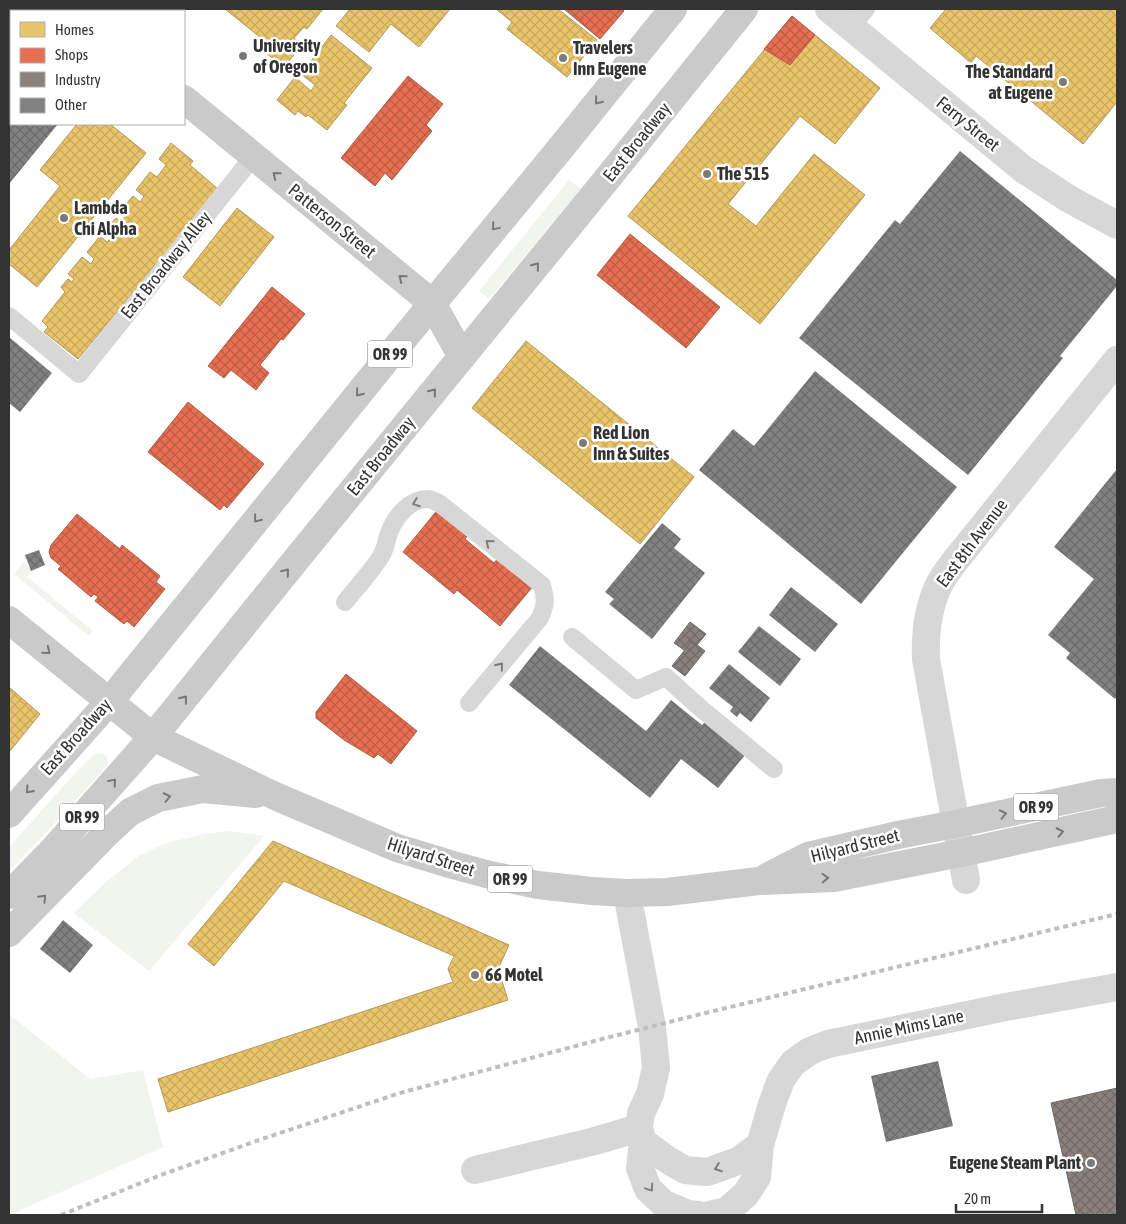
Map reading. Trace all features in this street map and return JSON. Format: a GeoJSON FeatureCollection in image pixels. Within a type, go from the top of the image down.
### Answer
{"type":"FeatureCollection","features":[{"type":"Feature","properties":{"kind":"main road","name":"East Broadway"},"geometry":{"type":"LineString","coordinates":[[9,814],[109,702],[673,9]]}},
{"type":"Feature","properties":{"kind":"main road","name":"East Broadway"},"geometry":{"type":"LineString","coordinates":[[9,895],[52,851],[153,736],[608,179],[744,9]]}},
{"type":"Feature","properties":{"kind":"main road","name":"Patterson Street"},"geometry":{"type":"LineString","coordinates":[[185,100],[432,303],[462,357]]}},
{"type":"Feature","properties":{"kind":"main road"},"geometry":{"type":"LineString","coordinates":[[9,620],[109,702]]}},
{"type":"Feature","properties":{"kind":"main road","name":"Hilyard Street"},"geometry":{"type":"LineString","coordinates":[[109,702],[153,736],[275,796],[397,848],[490,876],[538,885],[627,893],[667,892],[758,880],[834,878],[961,853]]}},
{"type":"Feature","properties":{"kind":"main road","name":"OR 99"},"geometry":{"type":"LineString","coordinates":[[9,933],[107,832],[130,812],[158,798],[203,789],[275,796]]}},
{"type":"Feature","properties":{"kind":"main road","name":"OR 99"},"geometry":{"type":"LineString","coordinates":[[956,824],[1101,793],[1117,792]]}},
{"type":"Feature","properties":{"kind":"main road","name":"OR 99"},"geometry":{"type":"LineString","coordinates":[[961,853],[1117,819]]}},
{"type":"Feature","properties":{"kind":"main road","name":"Hilyard Street"},"geometry":{"type":"LineString","coordinates":[[758,880],[808,856],[898,835],[956,824]]}},
{"type":"Feature","properties":{"kind":"street","name":"Ferry Street"},"geometry":{"type":"LineString","coordinates":[[829,9],[858,18],[1023,169],[1069,199],[1116,223]]}},
{"type":"Feature","properties":{"kind":"street","name":"East 8th Avenue"},"geometry":{"type":"LineString","coordinates":[[966,880],[926,659],[925,638],[929,612],[937,589],[946,573],[1117,360]]}},
{"type":"Feature","properties":{"kind":"street"},"geometry":{"type":"LineString","coordinates":[[627,893],[652,1027],[656,1068],[650,1094],[642,1113],[640,1168],[648,1188],[664,1204],[688,1214],[698,1215]]}},
{"type":"Feature","properties":{"kind":"street","name":"Annie Mims Lane"},"geometry":{"type":"LineString","coordinates":[[710,1215],[727,1211],[746,1194],[758,1177],[760,1145],[781,1080],[793,1063],[810,1051],[828,1044],[1006,1007],[1117,987]]}},
{"type":"Feature","properties":{"kind":"street"},"geometry":{"type":"LineString","coordinates":[[641,1135],[668,1160],[685,1170],[707,1172],[738,1161],[760,1145]]}},
{"type":"Feature","properties":{"kind":"street"},"geometry":{"type":"LineString","coordinates":[[476,1170],[595,1141],[641,1135]]}},
{"type":"Feature","properties":{"kind":"lane","name":"East Broadway Alley"},"geometry":{"type":"LineString","coordinates":[[9,316],[79,374],[254,156]]}},
{"type":"Feature","properties":{"kind":"lane"},"geometry":{"type":"LineString","coordinates":[[345,602],[380,558],[386,547],[389,533],[395,520],[404,509],[416,501],[429,499],[439,503],[542,585],[545,606],[540,618],[469,703]]}},
{"type":"Feature","properties":{"kind":"lane"},"geometry":{"type":"LineString","coordinates":[[572,636],[636,690],[666,677],[774,769]]}},
{"type":"Feature","properties":{"kind":"shaded area"},"geometry":{"type":"Polygon","coordinates":[[[9,9],[16,9],[18,10],[10,10],[9,71],[9,9]]]}},
{"type":"Feature","properties":{"kind":"shaded area"},"geometry":{"type":"Polygon","coordinates":[[[569,180],[581,189],[489,299],[479,291],[569,180]]]}},
{"type":"Feature","properties":{"kind":"shaded area"},"geometry":{"type":"Polygon","coordinates":[[[24,562],[31,571],[27,577],[93,631],[89,636],[14,574],[24,562]]]}},
{"type":"Feature","properties":{"kind":"shaded area"},"geometry":{"type":"Polygon","coordinates":[[[98,753],[106,756],[108,765],[9,871],[9,847],[78,770],[93,755],[98,753]]]}},
{"type":"Feature","properties":{"kind":"shaded area"},"geometry":{"type":"Polygon","coordinates":[[[230,831],[264,836],[149,971],[74,913],[106,882],[140,855],[167,843],[204,834],[230,831]]]}},
{"type":"Feature","properties":{"kind":"shaded area"},"geometry":{"type":"Polygon","coordinates":[[[9,1014],[90,1079],[143,1070],[163,1147],[9,1215],[9,1014]]]}},
{"type":"Feature","properties":{"kind":"building: Homes"},"geometry":{"type":"Polygon","coordinates":[[[225,9],[323,9],[307,29],[304,27],[294,38],[302,45],[284,67],[266,53],[271,46],[225,9]]]}},
{"type":"Feature","properties":{"kind":"building: Homes"},"geometry":{"type":"Polygon","coordinates":[[[350,9],[450,9],[419,47],[391,24],[369,52],[336,26],[350,9]]]}},
{"type":"Feature","properties":{"kind":"building: Homes","name":"Travelers Inn Eugene"},"geometry":{"type":"Polygon","coordinates":[[[496,9],[558,9],[597,40],[567,77],[507,29],[512,22],[496,9]]]}},
{"type":"Feature","properties":{"kind":"building: Homes","name":"The Standard at Eugene"},"geometry":{"type":"Polygon","coordinates":[[[946,9],[1117,9],[1117,102],[1083,144],[976,56],[971,63],[930,28],[946,9]]]}},
{"type":"Feature","properties":{"kind":"building: Homes","name":"The 515"},"geometry":{"type":"Polygon","coordinates":[[[792,16],[880,88],[835,144],[800,116],[728,204],[756,226],[814,154],[865,195],[760,324],[628,216],[792,16]]]}},
{"type":"Feature","properties":{"kind":"building: Homes"},"geometry":{"type":"Polygon","coordinates":[[[331,35],[372,68],[344,103],[347,105],[327,130],[308,115],[306,117],[298,111],[295,115],[277,100],[295,77],[311,91],[315,85],[301,74],[331,35]]]}},
{"type":"Feature","properties":{"kind":"building: Homes","name":"Lambda Chi Alpha"},"geometry":{"type":"Polygon","coordinates":[[[76,125],[111,125],[146,153],[37,287],[9,264],[9,250],[60,186],[40,170],[76,125]]]}},
{"type":"Feature","properties":{"kind":"building: Homes"},"geometry":{"type":"Polygon","coordinates":[[[171,143],[193,161],[190,165],[218,189],[78,359],[44,332],[48,327],[42,321],[65,292],[61,287],[68,279],[72,282],[74,279],[68,274],[82,257],[91,264],[94,259],[87,252],[100,236],[107,242],[111,238],[104,232],[116,218],[121,222],[126,216],[120,211],[133,196],[140,202],[144,196],[136,190],[150,172],[157,177],[166,165],[159,159],[171,143]]]}},
{"type":"Feature","properties":{"kind":"building: Homes"},"geometry":{"type":"Polygon","coordinates":[[[237,208],[274,237],[220,306],[183,277],[237,208]]]}},
{"type":"Feature","properties":{"kind":"building: Homes","name":"Red Lion Inn & Suites"},"geometry":{"type":"Polygon","coordinates":[[[526,341],[694,477],[640,544],[472,408],[526,341]]]}},
{"type":"Feature","properties":{"kind":"building: Homes"},"geometry":{"type":"Polygon","coordinates":[[[9,687],[40,714],[10,751],[9,750],[9,687]]]}},
{"type":"Feature","properties":{"kind":"building: Homes","name":"66 Motel"},"geometry":{"type":"Polygon","coordinates":[[[273,841],[509,945],[498,969],[508,1000],[168,1112],[158,1079],[453,982],[448,969],[454,956],[284,881],[214,966],[188,944],[273,841]]]}},
{"type":"Feature","properties":{"kind":"building: Shops"},"geometry":{"type":"Polygon","coordinates":[[[564,9],[622,9],[624,11],[600,39],[564,9]]]}},
{"type":"Feature","properties":{"kind":"building: Shops"},"geometry":{"type":"Polygon","coordinates":[[[792,16],[815,35],[790,65],[764,49],[792,16]]]}},
{"type":"Feature","properties":{"kind":"building: Shops"},"geometry":{"type":"Polygon","coordinates":[[[408,76],[443,104],[426,125],[432,131],[392,180],[385,173],[375,186],[341,158],[408,76]]]}},
{"type":"Feature","properties":{"kind":"building: Shops"},"geometry":{"type":"Polygon","coordinates":[[[630,234],[720,307],[686,348],[597,275],[630,234]]]}},
{"type":"Feature","properties":{"kind":"building: Shops"},"geometry":{"type":"Polygon","coordinates":[[[272,287],[305,314],[260,365],[269,373],[256,390],[231,370],[224,378],[208,366],[272,287]]]}},
{"type":"Feature","properties":{"kind":"building: Shops"},"geometry":{"type":"Polygon","coordinates":[[[188,402],[264,464],[227,508],[224,505],[220,510],[148,452],[188,402]]]}},
{"type":"Feature","properties":{"kind":"building: Shops"},"geometry":{"type":"Polygon","coordinates":[[[439,508],[469,534],[465,539],[494,563],[499,557],[534,585],[500,626],[457,590],[454,594],[403,552],[439,508]]]}},
{"type":"Feature","properties":{"kind":"building: Shops"},"geometry":{"type":"Polygon","coordinates":[[[77,514],[120,549],[122,545],[160,576],[156,582],[165,589],[134,627],[127,621],[124,624],[95,601],[98,597],[94,594],[91,597],[58,569],[61,566],[51,558],[49,552],[51,545],[77,514]]]}},
{"type":"Feature","properties":{"kind":"building: Shops"},"geometry":{"type":"Polygon","coordinates":[[[346,674],[417,731],[391,764],[378,754],[374,758],[344,740],[316,718],[316,712],[346,674]]]}},
{"type":"Feature","properties":{"kind":"building: Industry"},"geometry":{"type":"Polygon","coordinates":[[[690,622],[706,634],[697,645],[692,641],[684,650],[674,643],[690,622]]]}},
{"type":"Feature","properties":{"kind":"building: Industry"},"geometry":{"type":"Polygon","coordinates":[[[692,641],[705,651],[685,676],[672,666],[692,641]]]}},
{"type":"Feature","properties":{"kind":"building: Industry","name":"Eugene Steam Plant"},"geometry":{"type":"Polygon","coordinates":[[[1117,1088],[1117,1215],[1076,1215],[1051,1103],[1117,1088]]]}},
{"type":"Feature","properties":{"kind":"building: Other"},"geometry":{"type":"Polygon","coordinates":[[[10,70],[10,125],[57,125],[9,184],[10,70]]]}},
{"type":"Feature","properties":{"kind":"building: Other"},"geometry":{"type":"Polygon","coordinates":[[[960,151],[1117,280],[1117,286],[1060,356],[1063,358],[968,475],[799,338],[895,220],[900,224],[960,151]]]}},
{"type":"Feature","properties":{"kind":"building: Other"},"geometry":{"type":"Polygon","coordinates":[[[9,337],[52,373],[20,412],[9,403],[9,337]]]}},
{"type":"Feature","properties":{"kind":"building: Other"},"geometry":{"type":"Polygon","coordinates":[[[815,371],[957,487],[861,604],[699,470],[733,429],[754,446],[815,371]]]}},
{"type":"Feature","properties":{"kind":"building: Other"},"geometry":{"type":"Polygon","coordinates":[[[1117,469],[1117,696],[1115,699],[1066,658],[1070,653],[1048,635],[1094,579],[1054,547],[1117,469]]]}},
{"type":"Feature","properties":{"kind":"building: Other"},"geometry":{"type":"Polygon","coordinates":[[[662,523],[681,539],[674,548],[705,573],[652,639],[609,604],[614,599],[605,592],[662,523]]]}},
{"type":"Feature","properties":{"kind":"building: Other"},"geometry":{"type":"Polygon","coordinates":[[[39,550],[45,565],[31,571],[25,555],[39,550]]]}},
{"type":"Feature","properties":{"kind":"building: Other"},"geometry":{"type":"Polygon","coordinates":[[[791,587],[838,624],[815,652],[769,615],[791,587]]]}},
{"type":"Feature","properties":{"kind":"building: Other"},"geometry":{"type":"Polygon","coordinates":[[[759,626],[801,659],[780,686],[738,652],[759,626]]]}},
{"type":"Feature","properties":{"kind":"building: Other"},"geometry":{"type":"Polygon","coordinates":[[[540,646],[646,731],[671,700],[702,725],[705,722],[745,755],[718,788],[681,759],[650,798],[509,685],[540,646]]]}},
{"type":"Feature","properties":{"kind":"building: Other"},"geometry":{"type":"Polygon","coordinates":[[[729,664],[770,698],[751,722],[740,713],[737,717],[730,711],[733,707],[709,688],[729,664]]]}},
{"type":"Feature","properties":{"kind":"building: Other"},"geometry":{"type":"Polygon","coordinates":[[[63,920],[93,945],[70,973],[40,949],[63,920]]]}},
{"type":"Feature","properties":{"kind":"building: Other"},"geometry":{"type":"Polygon","coordinates":[[[938,1061],[953,1126],[886,1142],[871,1076],[938,1061]]]}},
{"type":"Feature","properties":{"kind":"railway"},"geometry":{"type":"LineString","coordinates":[[61,1215],[161,1175],[400,1093],[701,1014],[1117,914]]}},
{"type":"Feature","properties":{"kind":"place","name":"University of Oregon"},"geometry":{"type":"Point","coordinates":[243,56]}},
{"type":"Feature","properties":{"kind":"place","name":"Travelers Inn Eugene"},"geometry":{"type":"Point","coordinates":[563,58]}},
{"type":"Feature","properties":{"kind":"place","name":"The Standard at Eugene"},"geometry":{"type":"Point","coordinates":[1063,82]}},
{"type":"Feature","properties":{"kind":"place","name":"The 515"},"geometry":{"type":"Point","coordinates":[707,174]}},
{"type":"Feature","properties":{"kind":"place","name":"Lambda Chi Alpha"},"geometry":{"type":"Point","coordinates":[64,218]}},
{"type":"Feature","properties":{"kind":"place","name":"Red Lion Inn & Suites"},"geometry":{"type":"Point","coordinates":[583,443]}},
{"type":"Feature","properties":{"kind":"place","name":"66 Motel"},"geometry":{"type":"Point","coordinates":[475,975]}},
{"type":"Feature","properties":{"kind":"place","name":"Eugene Steam Plant"},"geometry":{"type":"Point","coordinates":[1091,1163]}}]}
